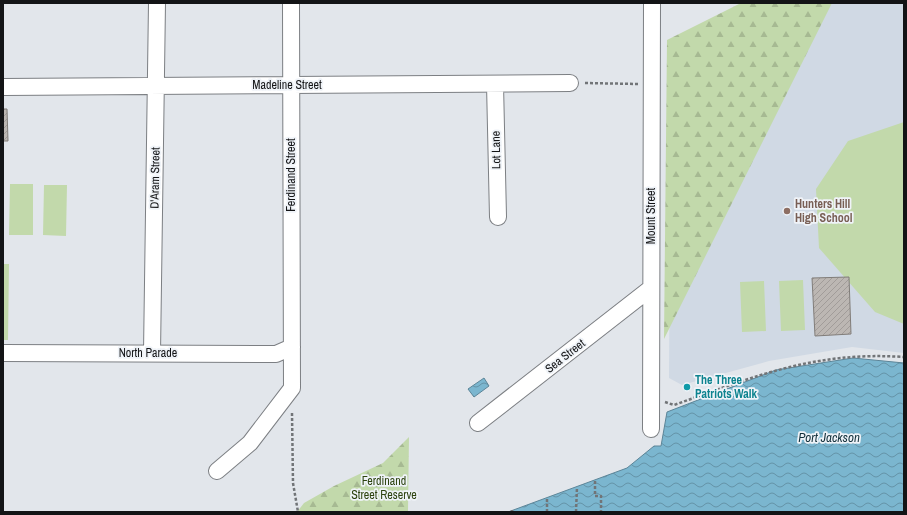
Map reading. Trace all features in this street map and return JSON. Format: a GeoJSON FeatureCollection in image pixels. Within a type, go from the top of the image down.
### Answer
{"type":"FeatureCollection","features":[{"type":"Feature","properties":{"kind":"street","name":"D'Aram Street"},"geometry":{"type":"LineString","coordinates":[[152,353],[157,3]]}},
{"type":"Feature","properties":{"kind":"street","name":"Ferdinand Street"},"geometry":{"type":"LineString","coordinates":[[216,471],[250,443],[292,388],[291,3]]}},
{"type":"Feature","properties":{"kind":"street","name":"Mount Street"},"geometry":{"type":"LineString","coordinates":[[651,429],[652,3]]}},
{"type":"Feature","properties":{"kind":"street","name":"Madeline Street"},"geometry":{"type":"LineString","coordinates":[[3,87],[570,83]]}},
{"type":"Feature","properties":{"kind":"street","name":"Lot Lane"},"geometry":{"type":"LineString","coordinates":[[495,84],[498,217]]}},
{"type":"Feature","properties":{"kind":"street","name":"Sea Street"},"geometry":{"type":"LineString","coordinates":[[478,423],[651,288]]}},
{"type":"Feature","properties":{"kind":"street","name":"North Parade"},"geometry":{"type":"LineString","coordinates":[[3,353],[276,354],[292,347]]}},
{"type":"Feature","properties":{"kind":"path"},"geometry":{"type":"LineString","coordinates":[[570,83],[652,85]]}},
{"type":"Feature","properties":{"kind":"path"},"geometry":{"type":"LineString","coordinates":[[651,399],[674,405],[776,369],[810,361],[874,355],[904,357]]}},
{"type":"Feature","properties":{"kind":"path"},"geometry":{"type":"LineString","coordinates":[[292,409],[293,483],[298,512]]}},
{"type":"Feature","properties":{"kind":"path"},"geometry":{"type":"LineString","coordinates":[[595,481],[595,496],[601,496],[601,512]]}},
{"type":"Feature","properties":{"kind":"path"},"geometry":{"type":"LineString","coordinates":[[576,512],[577,487]]}},
{"type":"Feature","properties":{"kind":"path"},"geometry":{"type":"LineString","coordinates":[[547,497],[547,512]]}},
{"type":"Feature","properties":{"kind":"shaded area","name":"Hunters Hill High School"},"geometry":{"type":"Polygon","coordinates":[[[790,3],[904,3],[904,353],[852,347],[769,361],[682,385],[669,378],[671,68],[790,3]]]}},
{"type":"Feature","properties":{"kind":"green space"},"geometry":{"type":"Polygon","coordinates":[[[741,3],[832,3],[664,339],[667,40],[741,3]]]}},
{"type":"Feature","properties":{"kind":"green space"},"geometry":{"type":"Polygon","coordinates":[[[904,122],[904,324],[875,312],[819,248],[816,189],[848,141],[904,122]]]}},
{"type":"Feature","properties":{"kind":"green space"},"geometry":{"type":"Polygon","coordinates":[[[10,184],[33,184],[33,235],[9,235],[10,184]]]}},
{"type":"Feature","properties":{"kind":"green space"},"geometry":{"type":"Polygon","coordinates":[[[44,185],[67,185],[66,236],[43,235],[44,185]]]}},
{"type":"Feature","properties":{"kind":"green space"},"geometry":{"type":"Polygon","coordinates":[[[3,264],[9,264],[8,340],[3,340],[3,264]]]}},
{"type":"Feature","properties":{"kind":"green space"},"geometry":{"type":"Polygon","coordinates":[[[803,280],[805,330],[781,331],[779,281],[803,280]]]}},
{"type":"Feature","properties":{"kind":"green space"},"geometry":{"type":"Polygon","coordinates":[[[764,281],[766,331],[742,332],[740,282],[764,281]]]}},
{"type":"Feature","properties":{"kind":"green space","name":"Ferdinand Street Reserve"},"geometry":{"type":"Polygon","coordinates":[[[409,437],[408,512],[297,512],[304,503],[334,486],[383,463],[409,437]]]}},
{"type":"Feature","properties":{"kind":"water","name":"Port Jackson"},"geometry":{"type":"Polygon","coordinates":[[[853,358],[904,363],[904,512],[508,512],[627,468],[654,446],[661,446],[667,412],[776,370],[853,358]]]}},
{"type":"Feature","properties":{"kind":"water"},"geometry":{"type":"Polygon","coordinates":[[[484,378],[489,386],[474,397],[468,389],[484,378]]]}},
{"type":"Feature","properties":{"kind":"building"},"geometry":{"type":"Polygon","coordinates":[[[3,109],[7,109],[8,141],[3,141],[3,109]]]}},
{"type":"Feature","properties":{"kind":"building"},"geometry":{"type":"Polygon","coordinates":[[[849,277],[851,334],[815,336],[812,278],[849,277]]]}},
{"type":"Feature","properties":{"kind":"place","name":"Hunters Hill High School"},"geometry":{"type":"Point","coordinates":[787,211]}},
{"type":"Feature","properties":{"kind":"place","name":"The Three Patriots Walk"},"geometry":{"type":"Point","coordinates":[687,387]}}]}
